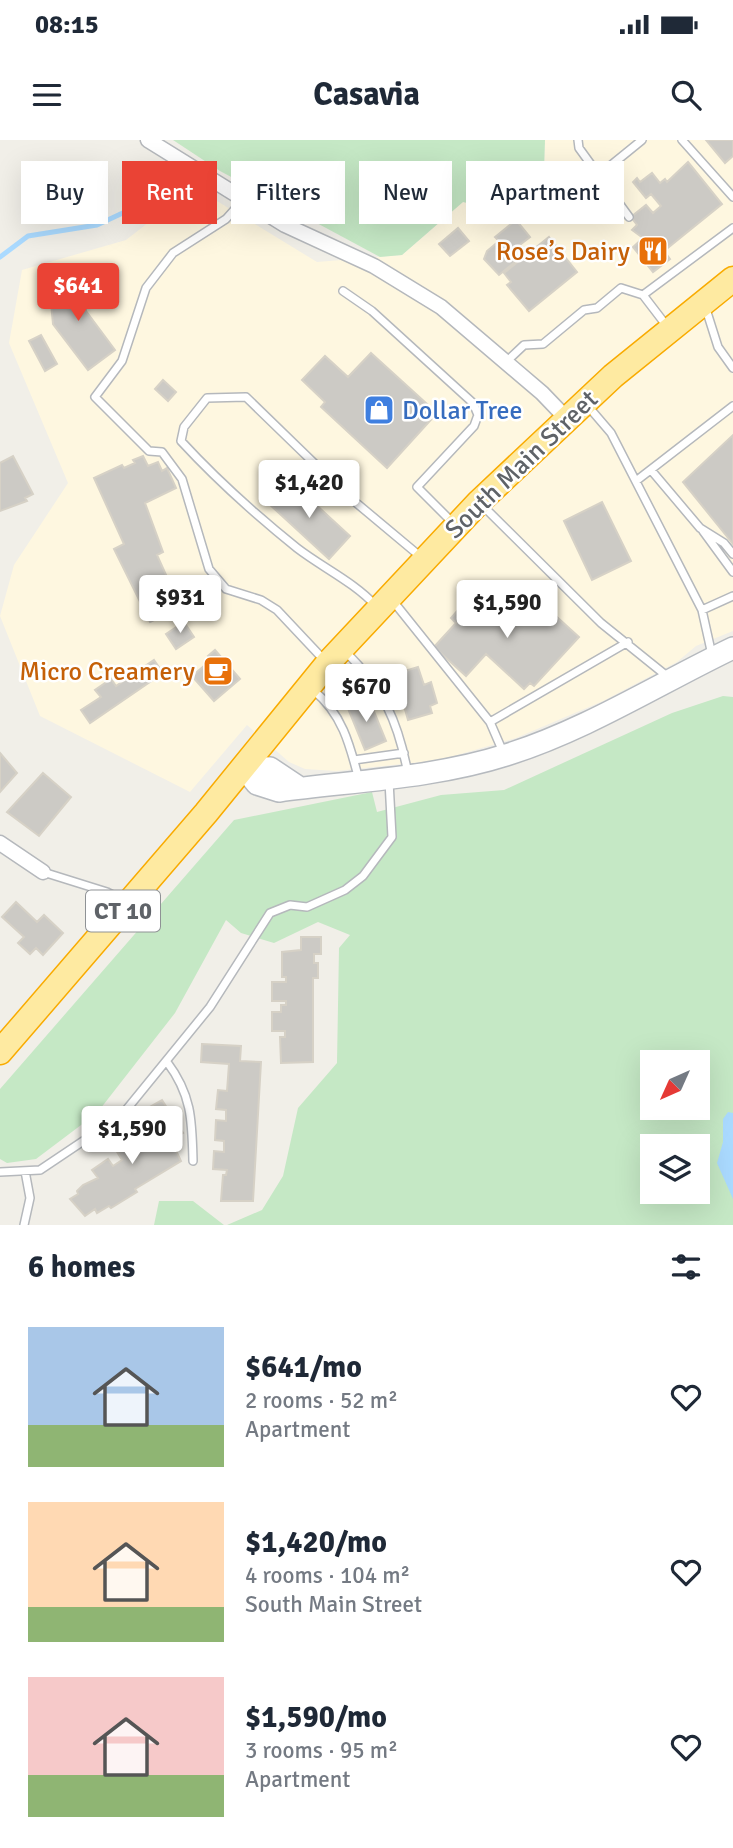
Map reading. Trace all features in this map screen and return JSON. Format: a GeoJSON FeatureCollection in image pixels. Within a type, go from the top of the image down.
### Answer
{"type":"FeatureCollection","features":[{"type":"Feature","properties":{"kind":"highway","name":"South Main Street"},"geometry":{"type":"LineString","coordinates":[[0,1052],[129,904],[335,656],[456,526],[575,410],[733,278]]}},
{"type":"Feature","properties":{"kind":"main road"},"geometry":{"type":"LineString","coordinates":[[243,767],[270,768],[298,786],[357,770],[400,768],[505,755],[568,732],[733,648]]}},
{"type":"Feature","properties":{"kind":"street"},"geometry":{"type":"LineString","coordinates":[[148,140],[231,192]]}},
{"type":"Feature","properties":{"kind":"street"},"geometry":{"type":"LineString","coordinates":[[283,224],[404,282],[441,307],[506,362],[575,410]]}},
{"type":"Feature","properties":{"kind":"street"},"geometry":{"type":"LineString","coordinates":[[0,843],[43,872]]}},
{"type":"Feature","properties":{"kind":"lane"},"geometry":{"type":"LineString","coordinates":[[578,140],[579,148],[588,161]]}},
{"type":"Feature","properties":{"kind":"lane"},"geometry":{"type":"LineString","coordinates":[[616,161],[642,140]]}},
{"type":"Feature","properties":{"kind":"lane"},"geometry":{"type":"LineString","coordinates":[[682,140],[733,197]]}},
{"type":"Feature","properties":{"kind":"lane"},"geometry":{"type":"LineString","coordinates":[[725,188],[733,181]]}},
{"type":"Feature","properties":{"kind":"lane"},"geometry":{"type":"LineString","coordinates":[[624,211],[629,218]]}},
{"type":"Feature","properties":{"kind":"lane"},"geometry":{"type":"LineString","coordinates":[[0,1172],[40,1170],[122,1115],[210,1007],[270,913],[290,905],[307,907],[345,890],[363,876],[392,836],[401,733],[370,677],[335,656],[261,600],[226,589],[209,569],[182,479],[162,452],[149,451],[95,397],[122,361],[146,288],[173,253],[231,213]]}},
{"type":"Feature","properties":{"kind":"lane"},"geometry":{"type":"LineString","coordinates":[[643,295],[733,228]]}},
{"type":"Feature","properties":{"kind":"lane"},"geometry":{"type":"LineString","coordinates":[[506,362],[524,345],[543,344],[584,310],[597,308],[621,288],[643,295],[670,329]]}},
{"type":"Feature","properties":{"kind":"lane"},"geometry":{"type":"LineString","coordinates":[[343,291],[373,311],[473,403],[478,415],[474,426],[417,488],[456,526]]}},
{"type":"Feature","properties":{"kind":"lane"},"geometry":{"type":"LineString","coordinates":[[704,302],[718,347],[732,366]]}},
{"type":"Feature","properties":{"kind":"lane"},"geometry":{"type":"LineString","coordinates":[[424,560],[348,496],[246,397],[207,398],[184,427],[181,441],[214,477],[298,548],[384,603],[490,722],[505,755]]}},
{"type":"Feature","properties":{"kind":"lane"},"geometry":{"type":"LineString","coordinates":[[636,481],[733,406]]}},
{"type":"Feature","properties":{"kind":"lane"},"geometry":{"type":"LineString","coordinates":[[575,410],[611,433],[702,610],[713,657]]}},
{"type":"Feature","properties":{"kind":"lane"},"geometry":{"type":"LineString","coordinates":[[651,470],[701,528],[733,572]]}},
{"type":"Feature","properties":{"kind":"lane"},"geometry":{"type":"LineString","coordinates":[[479,502],[601,623],[628,642],[671,680]]}},
{"type":"Feature","properties":{"kind":"lane"},"geometry":{"type":"LineString","coordinates":[[701,528],[724,543],[733,554]]}},
{"type":"Feature","properties":{"kind":"lane"},"geometry":{"type":"LineString","coordinates":[[702,610],[733,596]]}},
{"type":"Feature","properties":{"kind":"lane"},"geometry":{"type":"LineString","coordinates":[[490,722],[628,642]]}},
{"type":"Feature","properties":{"kind":"lane"},"geometry":{"type":"LineString","coordinates":[[330,705],[344,691],[370,677]]}},
{"type":"Feature","properties":{"kind":"lane"},"geometry":{"type":"LineString","coordinates":[[309,687],[330,705],[349,742],[357,770]]}},
{"type":"Feature","properties":{"kind":"lane"},"geometry":{"type":"LineString","coordinates":[[43,872],[107,892],[129,904]]}},
{"type":"Feature","properties":{"kind":"lane"},"geometry":{"type":"LineString","coordinates":[[167,1062],[185,1089],[193,1123],[193,1161]]}},
{"type":"Feature","properties":{"kind":"lane"},"geometry":{"type":"LineString","coordinates":[[24,1225],[30,1198],[25,1171]]}},
{"type":"Feature","properties":{"kind":"shaded area"},"geometry":{"type":"Polygon","coordinates":[[[545,140],[733,140],[733,631],[696,646],[677,662],[603,701],[516,738],[440,760],[336,771],[305,769],[289,762],[247,725],[190,792],[40,716],[0,616],[14,565],[68,483],[9,343],[22,270],[126,240],[147,224],[217,224],[217,201],[231,210],[231,224],[255,224],[317,262],[402,255],[438,224],[452,224],[452,212],[463,202],[466,203],[466,224],[624,224],[624,161],[544,161],[545,140]]]}},
{"type":"Feature","properties":{"kind":"green space"},"geometry":{"type":"Polygon","coordinates":[[[173,140],[545,140],[544,161],[466,161],[466,203],[463,202],[452,212],[452,161],[359,161],[359,224],[438,224],[402,255],[380,257],[319,224],[345,224],[345,161],[231,161],[231,177],[217,169],[217,161],[205,161],[173,140]]]}},
{"type":"Feature","properties":{"kind":"green space"},"geometry":{"type":"Polygon","coordinates":[[[723,696],[733,697],[733,1113],[728,1113],[733,1132],[733,1225],[227,1225],[262,1210],[283,1176],[298,1108],[337,1063],[339,948],[350,935],[318,922],[274,943],[241,933],[226,920],[175,1013],[97,1113],[36,1159],[7,1163],[0,1159],[0,1089],[234,820],[372,792],[377,812],[441,795],[504,790],[672,713],[723,696]]]}},
{"type":"Feature","properties":{"kind":"green space"},"geometry":{"type":"Polygon","coordinates":[[[159,1201],[193,1201],[224,1225],[154,1225],[159,1201]]]}},
{"type":"Feature","properties":{"kind":"water"},"geometry":{"type":"Polygon","coordinates":[[[728,1112],[733,1113],[733,1199],[717,1163],[723,1142],[723,1119],[728,1112]]]}},
{"type":"Feature","properties":{"kind":"building"},"geometry":{"type":"Polygon","coordinates":[[[706,140],[733,140],[733,156],[725,163],[706,140]]]}},
{"type":"Feature","properties":{"kind":"building"},"geometry":{"type":"Polygon","coordinates":[[[688,162],[722,204],[664,251],[670,259],[653,272],[633,247],[643,238],[632,230],[637,225],[631,217],[646,205],[653,213],[661,206],[651,194],[646,198],[633,182],[637,178],[640,182],[652,173],[660,183],[665,179],[667,182],[688,162]]]}},
{"type":"Feature","properties":{"kind":"building"},"geometry":{"type":"Polygon","coordinates":[[[511,224],[519,224],[530,237],[508,254],[513,254],[515,262],[499,275],[484,259],[487,251],[499,241],[495,237],[511,224]]]}},
{"type":"Feature","properties":{"kind":"building"},"geometry":{"type":"Polygon","coordinates":[[[458,228],[469,241],[450,256],[439,244],[458,228]]]}},
{"type":"Feature","properties":{"kind":"building"},"geometry":{"type":"Polygon","coordinates":[[[549,237],[577,272],[529,311],[507,285],[511,282],[504,273],[549,237]]]}},
{"type":"Feature","properties":{"kind":"building"},"geometry":{"type":"Polygon","coordinates":[[[81,279],[86,311],[115,350],[88,370],[53,324],[49,282],[81,279]]]}},
{"type":"Feature","properties":{"kind":"building"},"geometry":{"type":"Polygon","coordinates":[[[41,335],[57,364],[45,371],[29,341],[41,335]]]}},
{"type":"Feature","properties":{"kind":"building","name":"Dollar Tree"},"geometry":{"type":"Polygon","coordinates":[[[371,353],[437,413],[387,468],[321,407],[325,402],[302,380],[325,356],[348,377],[371,353]]]}},
{"type":"Feature","properties":{"kind":"building"},"geometry":{"type":"Polygon","coordinates":[[[163,380],[176,392],[168,401],[155,389],[163,380]]]}},
{"type":"Feature","properties":{"kind":"building"},"geometry":{"type":"Polygon","coordinates":[[[733,435],[733,544],[683,482],[733,435]]]}},
{"type":"Feature","properties":{"kind":"building"},"geometry":{"type":"Polygon","coordinates":[[[13,456],[33,494],[25,498],[27,501],[0,511],[0,463],[13,456]]]}},
{"type":"Feature","properties":{"kind":"building"},"geometry":{"type":"Polygon","coordinates":[[[143,456],[148,466],[158,462],[162,471],[167,468],[176,488],[145,503],[163,552],[157,555],[181,608],[150,622],[114,549],[124,544],[94,478],[122,465],[124,468],[143,456]]]}},
{"type":"Feature","properties":{"kind":"building"},"geometry":{"type":"Polygon","coordinates":[[[289,480],[350,536],[329,559],[268,503],[289,480]]]}},
{"type":"Feature","properties":{"kind":"building"},"geometry":{"type":"Polygon","coordinates":[[[602,502],[631,561],[592,580],[564,521],[602,502]]]}},
{"type":"Feature","properties":{"kind":"building"},"geometry":{"type":"Polygon","coordinates":[[[475,591],[511,625],[536,598],[579,637],[534,686],[530,683],[524,689],[486,654],[466,676],[434,647],[456,623],[451,618],[475,591]]]}},
{"type":"Feature","properties":{"kind":"building"},"geometry":{"type":"Polygon","coordinates":[[[184,622],[194,637],[176,649],[166,634],[184,622]]]}},
{"type":"Feature","properties":{"kind":"building"},"geometry":{"type":"Polygon","coordinates":[[[215,650],[240,679],[214,701],[192,676],[211,660],[208,656],[215,650]]]}},
{"type":"Feature","properties":{"kind":"building"},"geometry":{"type":"Polygon","coordinates":[[[154,660],[163,673],[90,723],[81,710],[101,697],[95,690],[111,679],[116,686],[154,660]]]}},
{"type":"Feature","properties":{"kind":"building"},"geometry":{"type":"Polygon","coordinates":[[[418,667],[424,685],[431,682],[437,703],[430,706],[432,713],[408,720],[395,674],[418,667]]]}},
{"type":"Feature","properties":{"kind":"building"},"geometry":{"type":"Polygon","coordinates":[[[368,697],[386,741],[365,750],[347,706],[368,697]]]}},
{"type":"Feature","properties":{"kind":"building"},"geometry":{"type":"Polygon","coordinates":[[[0,753],[17,773],[0,792],[0,753]]]}},
{"type":"Feature","properties":{"kind":"building"},"geometry":{"type":"Polygon","coordinates":[[[43,773],[71,797],[39,836],[7,812],[43,773]]]}},
{"type":"Feature","properties":{"kind":"building"},"geometry":{"type":"Polygon","coordinates":[[[16,902],[37,922],[44,915],[63,933],[43,955],[36,948],[30,954],[18,943],[24,937],[2,917],[16,902]]]}},
{"type":"Feature","properties":{"kind":"building"},"geometry":{"type":"Polygon","coordinates":[[[301,937],[321,937],[321,954],[314,954],[314,963],[318,963],[318,978],[313,978],[313,1062],[281,1063],[280,1037],[285,1037],[285,1031],[272,1031],[272,1012],[281,1012],[281,1005],[286,1005],[286,1001],[272,1001],[272,982],[286,982],[286,977],[282,977],[282,952],[301,950],[301,937]]]}},
{"type":"Feature","properties":{"kind":"building"},"geometry":{"type":"Polygon","coordinates":[[[202,1044],[241,1046],[240,1061],[261,1062],[253,1201],[221,1201],[223,1175],[226,1175],[227,1170],[213,1169],[214,1151],[224,1152],[224,1141],[215,1140],[216,1120],[226,1121],[226,1110],[216,1109],[218,1090],[227,1091],[229,1064],[201,1062],[202,1044]]]}},
{"type":"Feature","properties":{"kind":"building"},"geometry":{"type":"Polygon","coordinates":[[[162,1100],[183,1133],[171,1140],[181,1161],[135,1189],[137,1192],[111,1208],[109,1206],[97,1213],[95,1209],[85,1216],[70,1199],[78,1194],[77,1191],[83,1185],[98,1178],[92,1170],[108,1159],[113,1166],[122,1160],[116,1150],[132,1140],[138,1149],[162,1134],[146,1109],[162,1100]]]}},
{"type":"Feature","properties":{"kind":"waterway"},"geometry":{"type":"LineString","coordinates":[[0,257],[28,236],[97,225],[122,213]]}},
{"type":"Feature","properties":{"kind":"place","name":"Rose’s Dairy"},"geometry":{"type":"Point","coordinates":[653,251]}},
{"type":"Feature","properties":{"kind":"place","name":"Dollar Tree"},"geometry":{"type":"Point","coordinates":[379,410]}},
{"type":"Feature","properties":{"kind":"place","name":"Micro Creamery"},"geometry":{"type":"Point","coordinates":[218,671]}}]}
